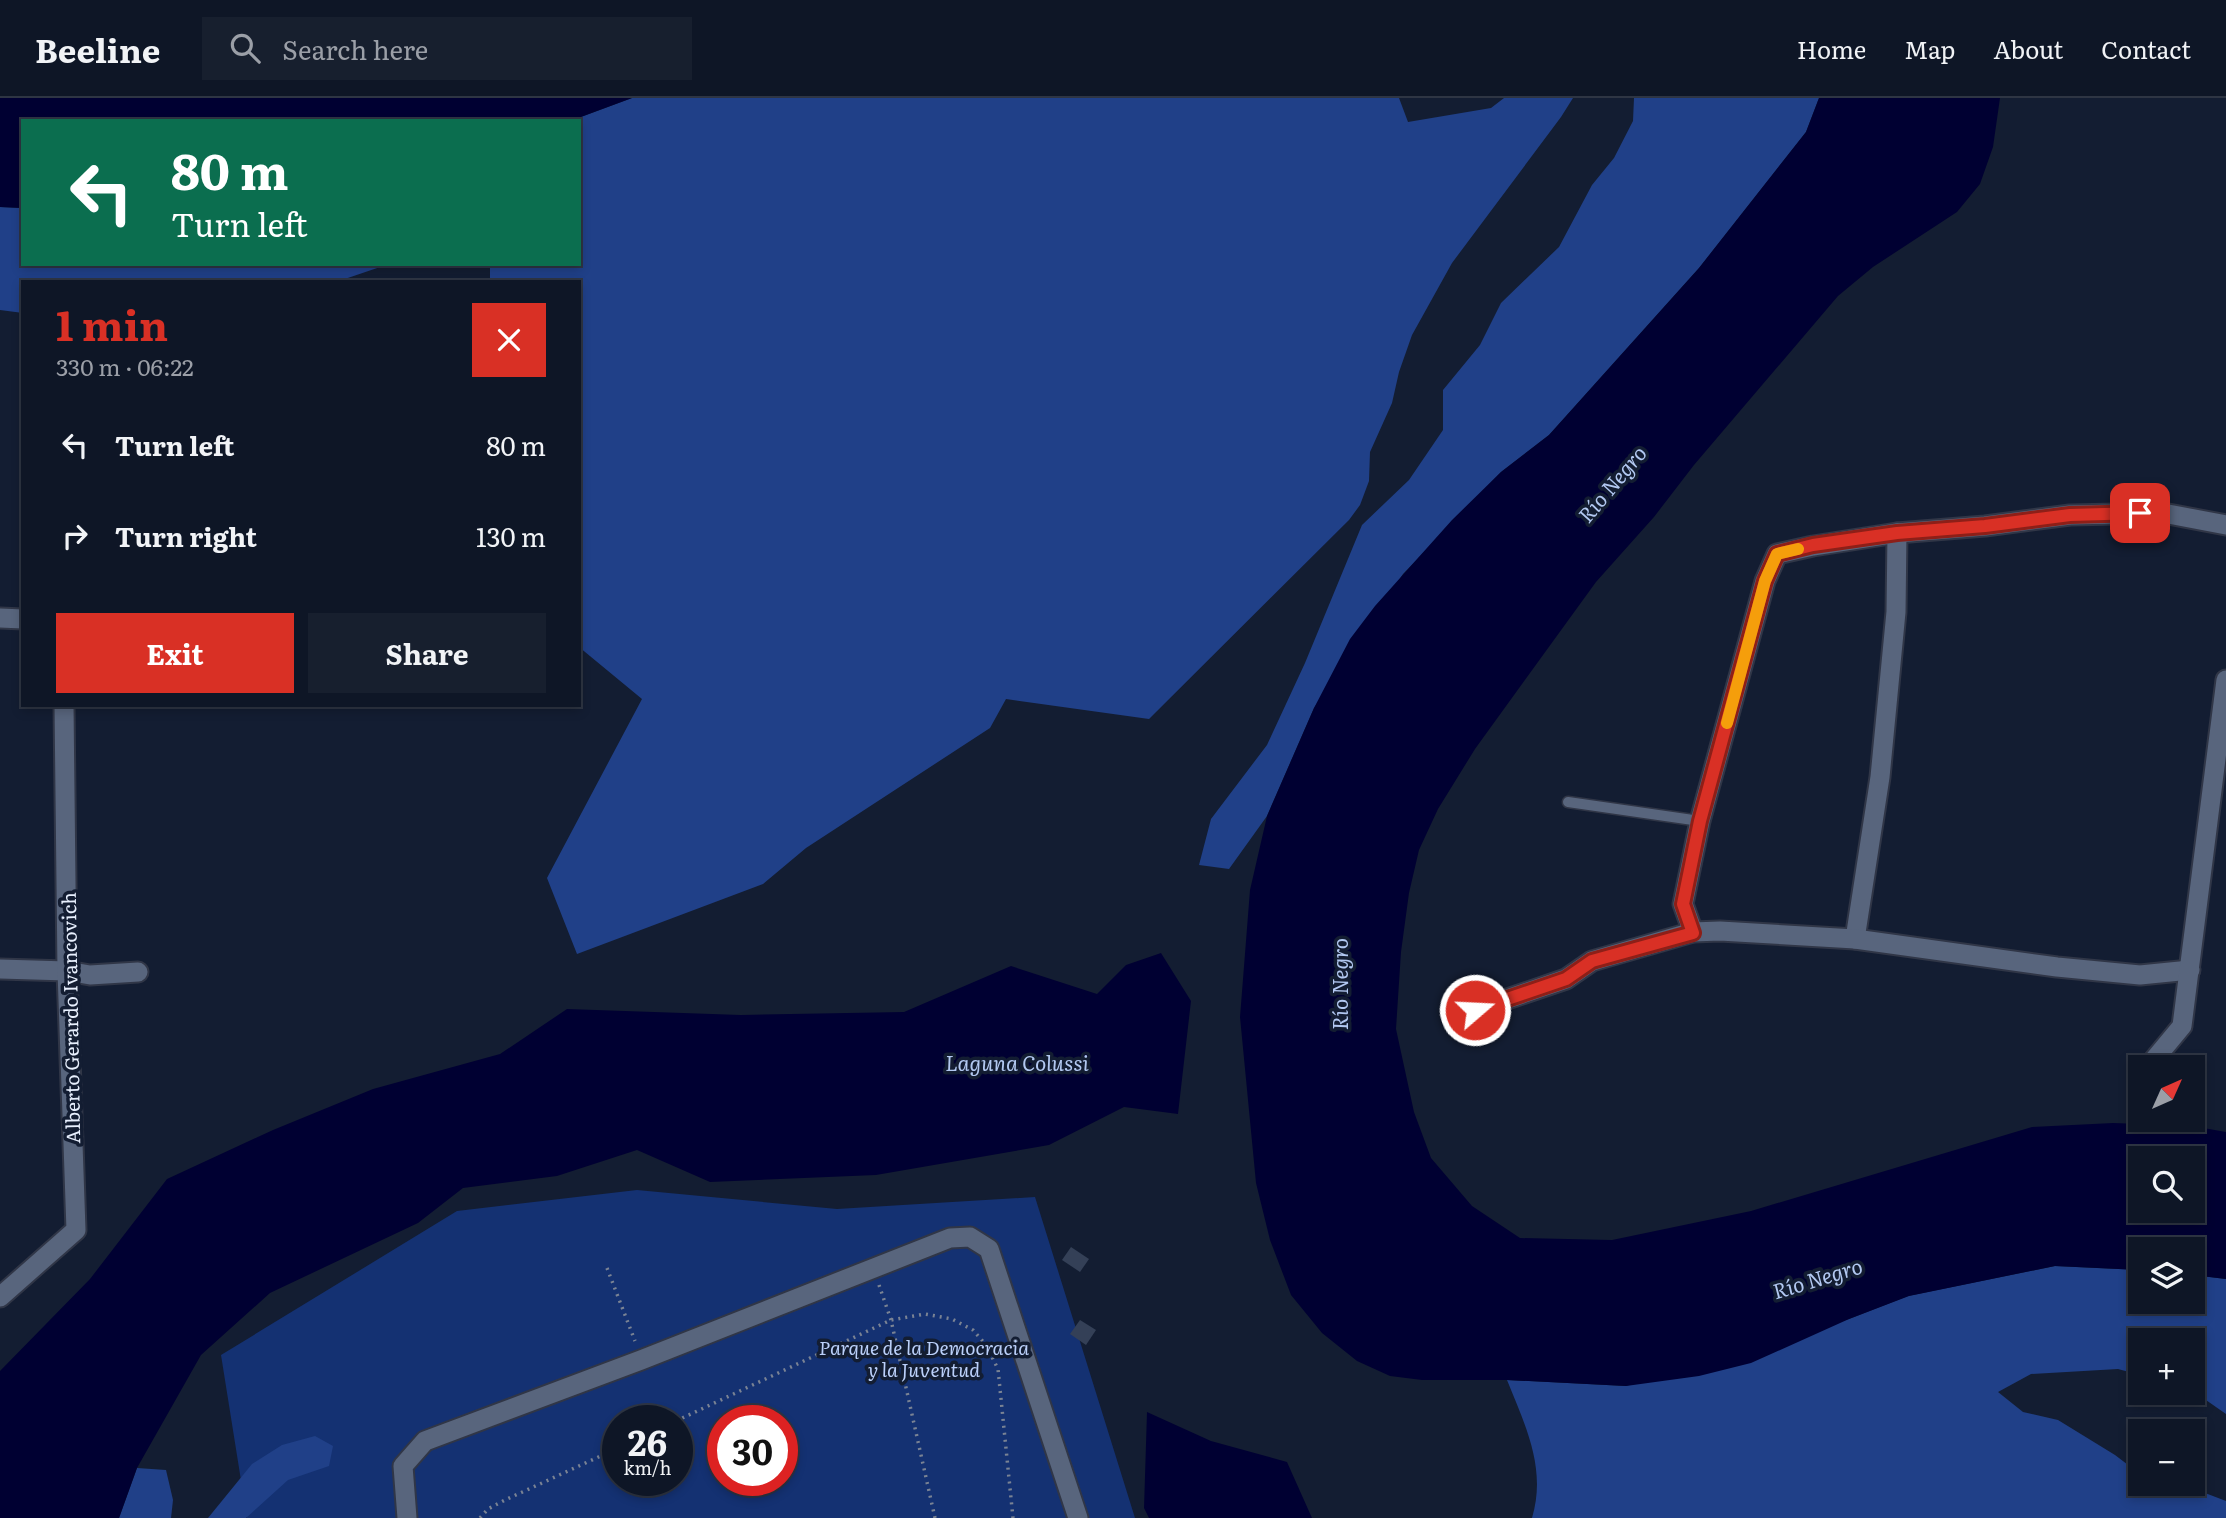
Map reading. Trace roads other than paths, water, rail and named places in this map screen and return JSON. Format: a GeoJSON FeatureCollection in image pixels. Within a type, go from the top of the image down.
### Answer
{"type":"FeatureCollection","features":[{"type":"Feature","properties":{"kind":"street"},"geometry":{"type":"LineString","coordinates":[[1693,933],[1683,904],[1700,821],[1765,581],[1777,554],[1813,545],[1897,533],[1985,526],[2070,515],[2163,513],[2226,525]]}},
{"type":"Feature","properties":{"kind":"street"},"geometry":{"type":"LineString","coordinates":[[1855,939],[1880,777],[1896,612],[1897,533]]}},
{"type":"Feature","properties":{"kind":"street"},"geometry":{"type":"LineString","coordinates":[[0,618],[21,618]]}},
{"type":"Feature","properties":{"kind":"street"},"geometry":{"type":"LineString","coordinates":[[2157,1055],[2182,1026],[2226,680]]}},
{"type":"Feature","properties":{"kind":"street","name":"Alberto Gerardo Ivancovich"},"geometry":{"type":"LineString","coordinates":[[0,1297],[76,1230],[67,971],[64,707]]}},
{"type":"Feature","properties":{"kind":"street"},"geometry":{"type":"LineString","coordinates":[[1475,1010],[1566,979],[1592,961],[1693,933],[1720,931],[1855,939],[2057,967],[2140,975],[2190,970]]}},
{"type":"Feature","properties":{"kind":"street"},"geometry":{"type":"LineString","coordinates":[[0,970],[67,971],[90,975],[138,971]]}},
{"type":"Feature","properties":{"kind":"street"},"geometry":{"type":"LineString","coordinates":[[407,1518],[403,1466],[425,1441],[641,1360],[950,1238],[970,1237],[989,1249],[1077,1518]]}},
{"type":"Feature","properties":{"kind":"lane"},"geometry":{"type":"LineString","coordinates":[[1568,802],[1700,821]]}},
{"type":"Feature","properties":{"kind":"water"},"geometry":{"type":"Polygon","coordinates":[[[0,98],[632,98],[575,119],[21,119],[21,208],[0,207],[0,98]]]}},
{"type":"Feature","properties":{"kind":"water","name":"Río Negro"},"geometry":{"type":"Polygon","coordinates":[[[1819,98],[2000,98],[1993,147],[1980,184],[1957,212],[1873,267],[1838,296],[1694,465],[1654,517],[1596,582],[1475,749],[1438,809],[1419,850],[1409,893],[1401,952],[1396,1029],[1414,1112],[1431,1158],[1472,1206],[1520,1238],[1612,1240],[1751,1211],[2032,1127],[2113,1123],[2128,1124],[2128,1132],[2205,1132],[2205,1128],[2226,1132],[2226,1279],[2205,1276],[2205,1237],[2128,1237],[2128,1269],[2055,1266],[1909,1296],[1849,1319],[1751,1363],[1699,1376],[1626,1386],[1507,1380],[1422,1380],[1390,1376],[1357,1361],[1322,1333],[1291,1295],[1270,1240],[1256,1183],[1240,1017],[1250,890],[1267,816],[1314,708],[1350,639],[1375,606],[1452,520],[1501,472],[1549,435],[1699,268],[1806,132],[1819,98]]]}},
{"type":"Feature","properties":{"kind":"water","name":"Laguna Colussi"},"geometry":{"type":"Polygon","coordinates":[[[1161,953],[1191,1001],[1178,1114],[1124,1107],[1049,1145],[876,1175],[710,1182],[637,1150],[557,1176],[463,1188],[418,1223],[270,1293],[201,1355],[137,1468],[119,1518],[0,1518],[0,1371],[90,1279],[167,1179],[273,1130],[373,1089],[500,1054],[567,1009],[741,1015],[904,1012],[1011,966],[1097,994],[1126,965],[1161,953]]]}},
{"type":"Feature","properties":{"kind":"water"},"geometry":{"type":"Polygon","coordinates":[[[1147,1412],[1211,1441],[1287,1462],[1312,1518],[1149,1518],[1144,1508],[1147,1412]]]}},
{"type":"Feature","properties":{"kind":"park label","name":"Parque de la Democracia y la Juventud"},"geometry":{"type":"Point","coordinates":[924,1358]}}]}
